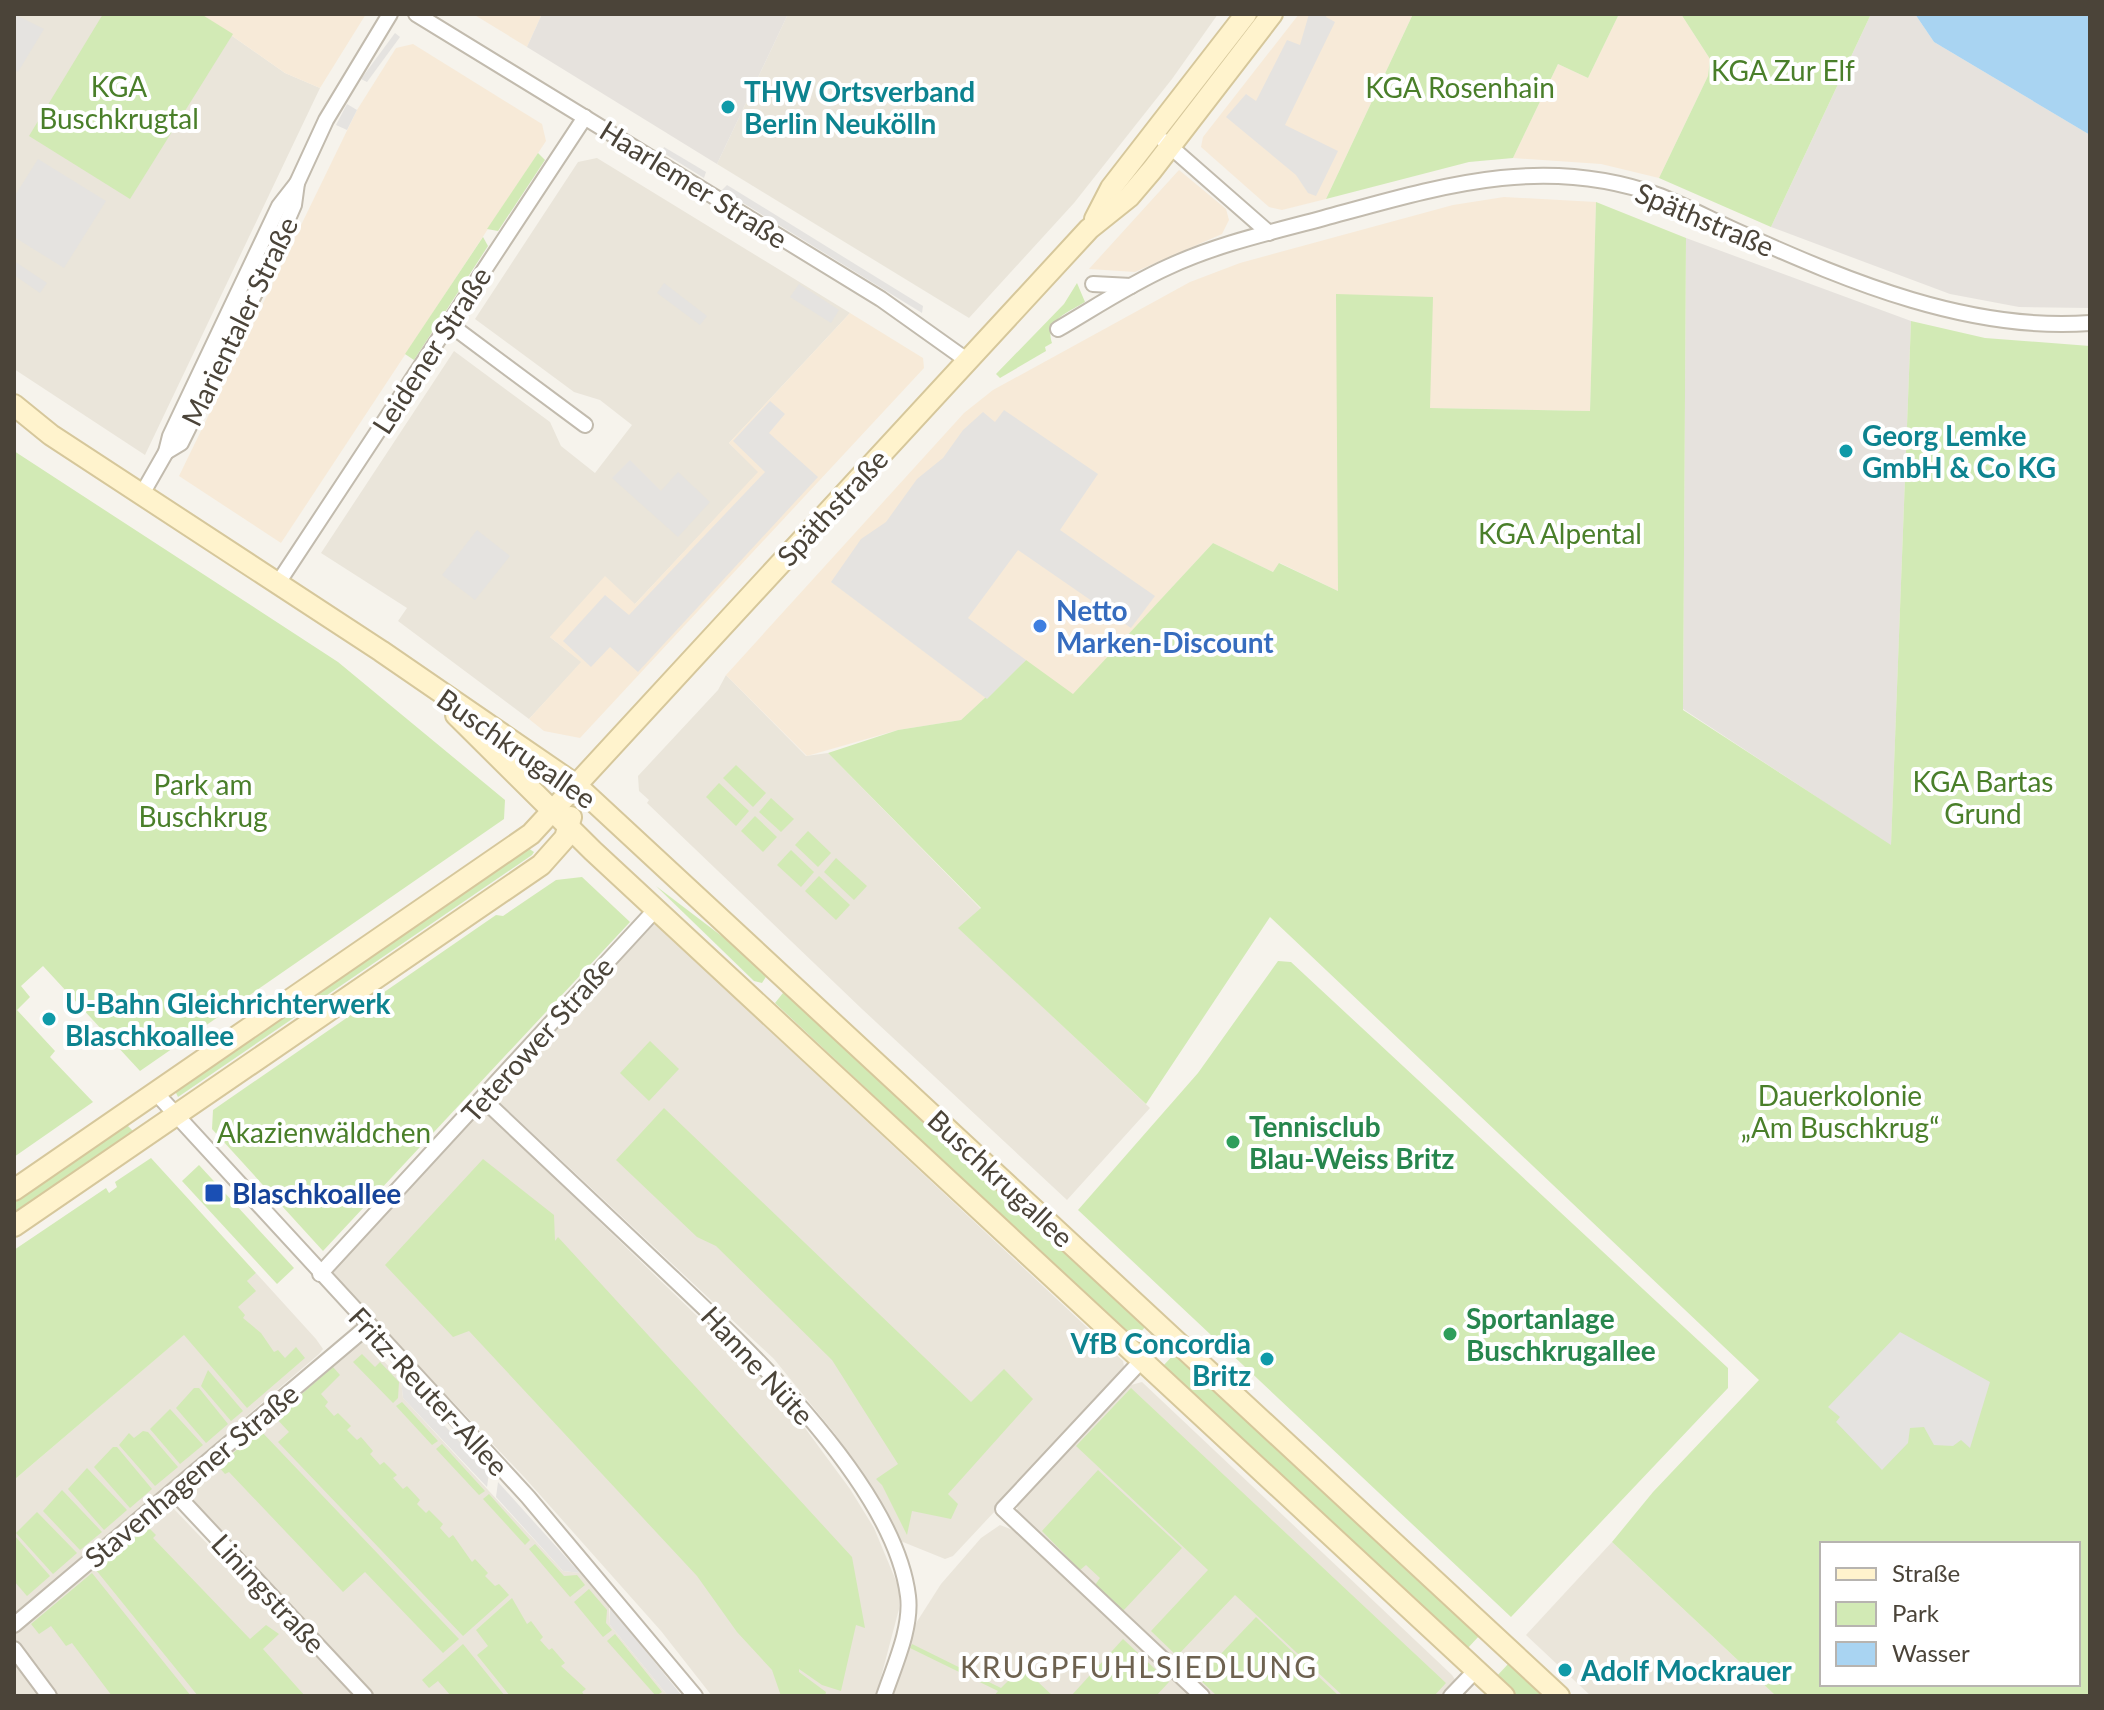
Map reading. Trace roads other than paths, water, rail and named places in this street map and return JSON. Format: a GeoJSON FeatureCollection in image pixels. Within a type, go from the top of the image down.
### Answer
{"type":"FeatureCollection","features":[{"type":"Feature","properties":{"kind":"main road","name":"Späthstraße"},"geometry":{"type":"LineString","coordinates":[[1089,229],[1111,188],[1246,14]]}},
{"type":"Feature","properties":{"kind":"main road","name":"Späthstraße"},"geometry":{"type":"LineString","coordinates":[[554,812],[1089,229],[1129,197],[1170,149],[1272,14]]}},
{"type":"Feature","properties":{"kind":"main road","name":"Buschkrugallee"},"geometry":{"type":"LineString","coordinates":[[17,412],[278,583],[576,785],[1559,1696]]}},
{"type":"Feature","properties":{"kind":"main road","name":"Buschkrugallee"},"geometry":{"type":"LineString","coordinates":[[425,684],[656,909],[1504,1696]]}},
{"type":"Feature","properties":{"kind":"main road"},"geometry":{"type":"LineString","coordinates":[[14,1226],[541,865],[558,848],[569,827],[576,785]]}},
{"type":"Feature","properties":{"kind":"main road"},"geometry":{"type":"LineString","coordinates":[[14,1190],[486,867],[554,812]]}},
{"type":"Feature","properties":{"kind":"main road"},"geometry":{"type":"LineString","coordinates":[[756,1002],[782,974]]}},
{"type":"Feature","properties":{"kind":"main road"},"geometry":{"type":"LineString","coordinates":[[1142,1360],[1168,1333]]}},
{"type":"Feature","properties":{"kind":"main road"},"geometry":{"type":"LineString","coordinates":[[1476,1670],[1501,1642]]}},
{"type":"Feature","properties":{"kind":"street","name":"Marientaler Straße"},"geometry":{"type":"LineString","coordinates":[[142,494],[166,452],[181,443],[261,281],[294,205],[297,183],[326,120],[390,14]]}},
{"type":"Feature","properties":{"kind":"street","name":"Haarlemer Straße"},"geometry":{"type":"LineString","coordinates":[[416,14],[881,299],[968,361]]}},
{"type":"Feature","properties":{"kind":"street","name":"Leidener Straße"},"geometry":{"type":"LineString","coordinates":[[278,583],[585,117]]}},
{"type":"Feature","properties":{"kind":"street"},"geometry":{"type":"LineString","coordinates":[[1157,132],[1170,149],[1269,233]]}},
{"type":"Feature","properties":{"kind":"street","name":"Späthstraße"},"geometry":{"type":"LineString","coordinates":[[1058,329],[1132,286],[1198,254],[1476,179],[1518,174],[1620,184],[1661,196],[1810,263],[1951,311],[2045,326],[2090,323]]}},
{"type":"Feature","properties":{"kind":"street","name":"Späthstraße"},"geometry":{"type":"LineString","coordinates":[[1093,284],[1132,286]]}},
{"type":"Feature","properties":{"kind":"street"},"geometry":{"type":"LineString","coordinates":[[448,323],[585,425]]}},
{"type":"Feature","properties":{"kind":"street","name":"Teterower Straße"},"geometry":{"type":"LineString","coordinates":[[320,1274],[656,909]]}},
{"type":"Feature","properties":{"kind":"street","name":"Fritz-Reuter-Allee"},"geometry":{"type":"LineString","coordinates":[[156,1093],[528,1497],[695,1696]]}},
{"type":"Feature","properties":{"kind":"street","name":"Hanne Nüte"},"geometry":{"type":"LineString","coordinates":[[483,1099],[761,1362],[813,1422],[859,1487],[893,1545],[909,1601],[907,1622],[884,1696]]}},
{"type":"Feature","properties":{"kind":"street","name":"Stavenhagener Straße"},"geometry":{"type":"LineString","coordinates":[[14,1625],[368,1326]]}},
{"type":"Feature","properties":{"kind":"street"},"geometry":{"type":"LineString","coordinates":[[1142,1360],[1003,1509],[1202,1696]]}},
{"type":"Feature","properties":{"kind":"street","name":"Liningstraße"},"geometry":{"type":"LineString","coordinates":[[173,1491],[365,1696]]}},
{"type":"Feature","properties":{"kind":"street"},"geometry":{"type":"LineString","coordinates":[[14,1649],[49,1696]]}},
{"type":"Feature","properties":{"kind":"street"},"geometry":{"type":"LineString","coordinates":[[1451,1696],[1476,1670]]}},
{"type":"Feature","properties":{"kind":"water"},"geometry":{"type":"Polygon","coordinates":[[[1915,14],[2090,14],[2090,135],[1934,42],[1915,14]]]}},
{"type":"Feature","properties":{"kind":"place","name":"THW Ortsverband Berlin Neukölln"},"geometry":{"type":"Point","coordinates":[728,107]}},
{"type":"Feature","properties":{"kind":"place","name":"Georg Lemke GmbH & Co KG"},"geometry":{"type":"Point","coordinates":[1846,451]}},
{"type":"Feature","properties":{"kind":"place","name":"Netto Marken-Discount"},"geometry":{"type":"Point","coordinates":[1040,626]}},
{"type":"Feature","properties":{"kind":"place","name":"U-Bahn Gleichrichterwerk Blaschkoallee"},"geometry":{"type":"Point","coordinates":[49,1019]}},
{"type":"Feature","properties":{"kind":"place","name":"Tennisclub Blau-Weiss Britz"},"geometry":{"type":"Point","coordinates":[1233,1142]}},
{"type":"Feature","properties":{"kind":"place","name":"Blaschkoallee"},"geometry":{"type":"Point","coordinates":[214,1193]}},
{"type":"Feature","properties":{"kind":"place","name":"Sportanlage Buschkrugallee"},"geometry":{"type":"Point","coordinates":[1450,1334]}},
{"type":"Feature","properties":{"kind":"place","name":"VfB Concordia Britz"},"geometry":{"type":"Point","coordinates":[1267,1359]}},
{"type":"Feature","properties":{"kind":"place","name":"Adolf Mockrauer"},"geometry":{"type":"Point","coordinates":[1565,1670]}},
{"type":"Feature","properties":{"kind":"district","name":"KRUGPFUHLSIEDLUNG"},"geometry":{"type":"Point","coordinates":[1139,1666]}},
{"type":"Feature","properties":{"kind":"park label","name":"KGA Zur Elf"},"geometry":{"type":"Point","coordinates":[1783,70]}},
{"type":"Feature","properties":{"kind":"park label","name":"KGA Rosenhain"},"geometry":{"type":"Point","coordinates":[1460,87]}},
{"type":"Feature","properties":{"kind":"park label","name":"KGA Buschkrugtal"},"geometry":{"type":"Point","coordinates":[119,102]}},
{"type":"Feature","properties":{"kind":"park label","name":"KGA Alpental"},"geometry":{"type":"Point","coordinates":[1560,533]}},
{"type":"Feature","properties":{"kind":"park label","name":"KGA Bartas Grund"},"geometry":{"type":"Point","coordinates":[1983,797]}},
{"type":"Feature","properties":{"kind":"park label","name":"Park am Buschkrug"},"geometry":{"type":"Point","coordinates":[203,800]}},
{"type":"Feature","properties":{"kind":"park label","name":"Dauerkolonie „Am Buschkrug“"},"geometry":{"type":"Point","coordinates":[1840,1111]}},
{"type":"Feature","properties":{"kind":"park label","name":"Akazienwäldchen"},"geometry":{"type":"Point","coordinates":[324,1132]}}]}
